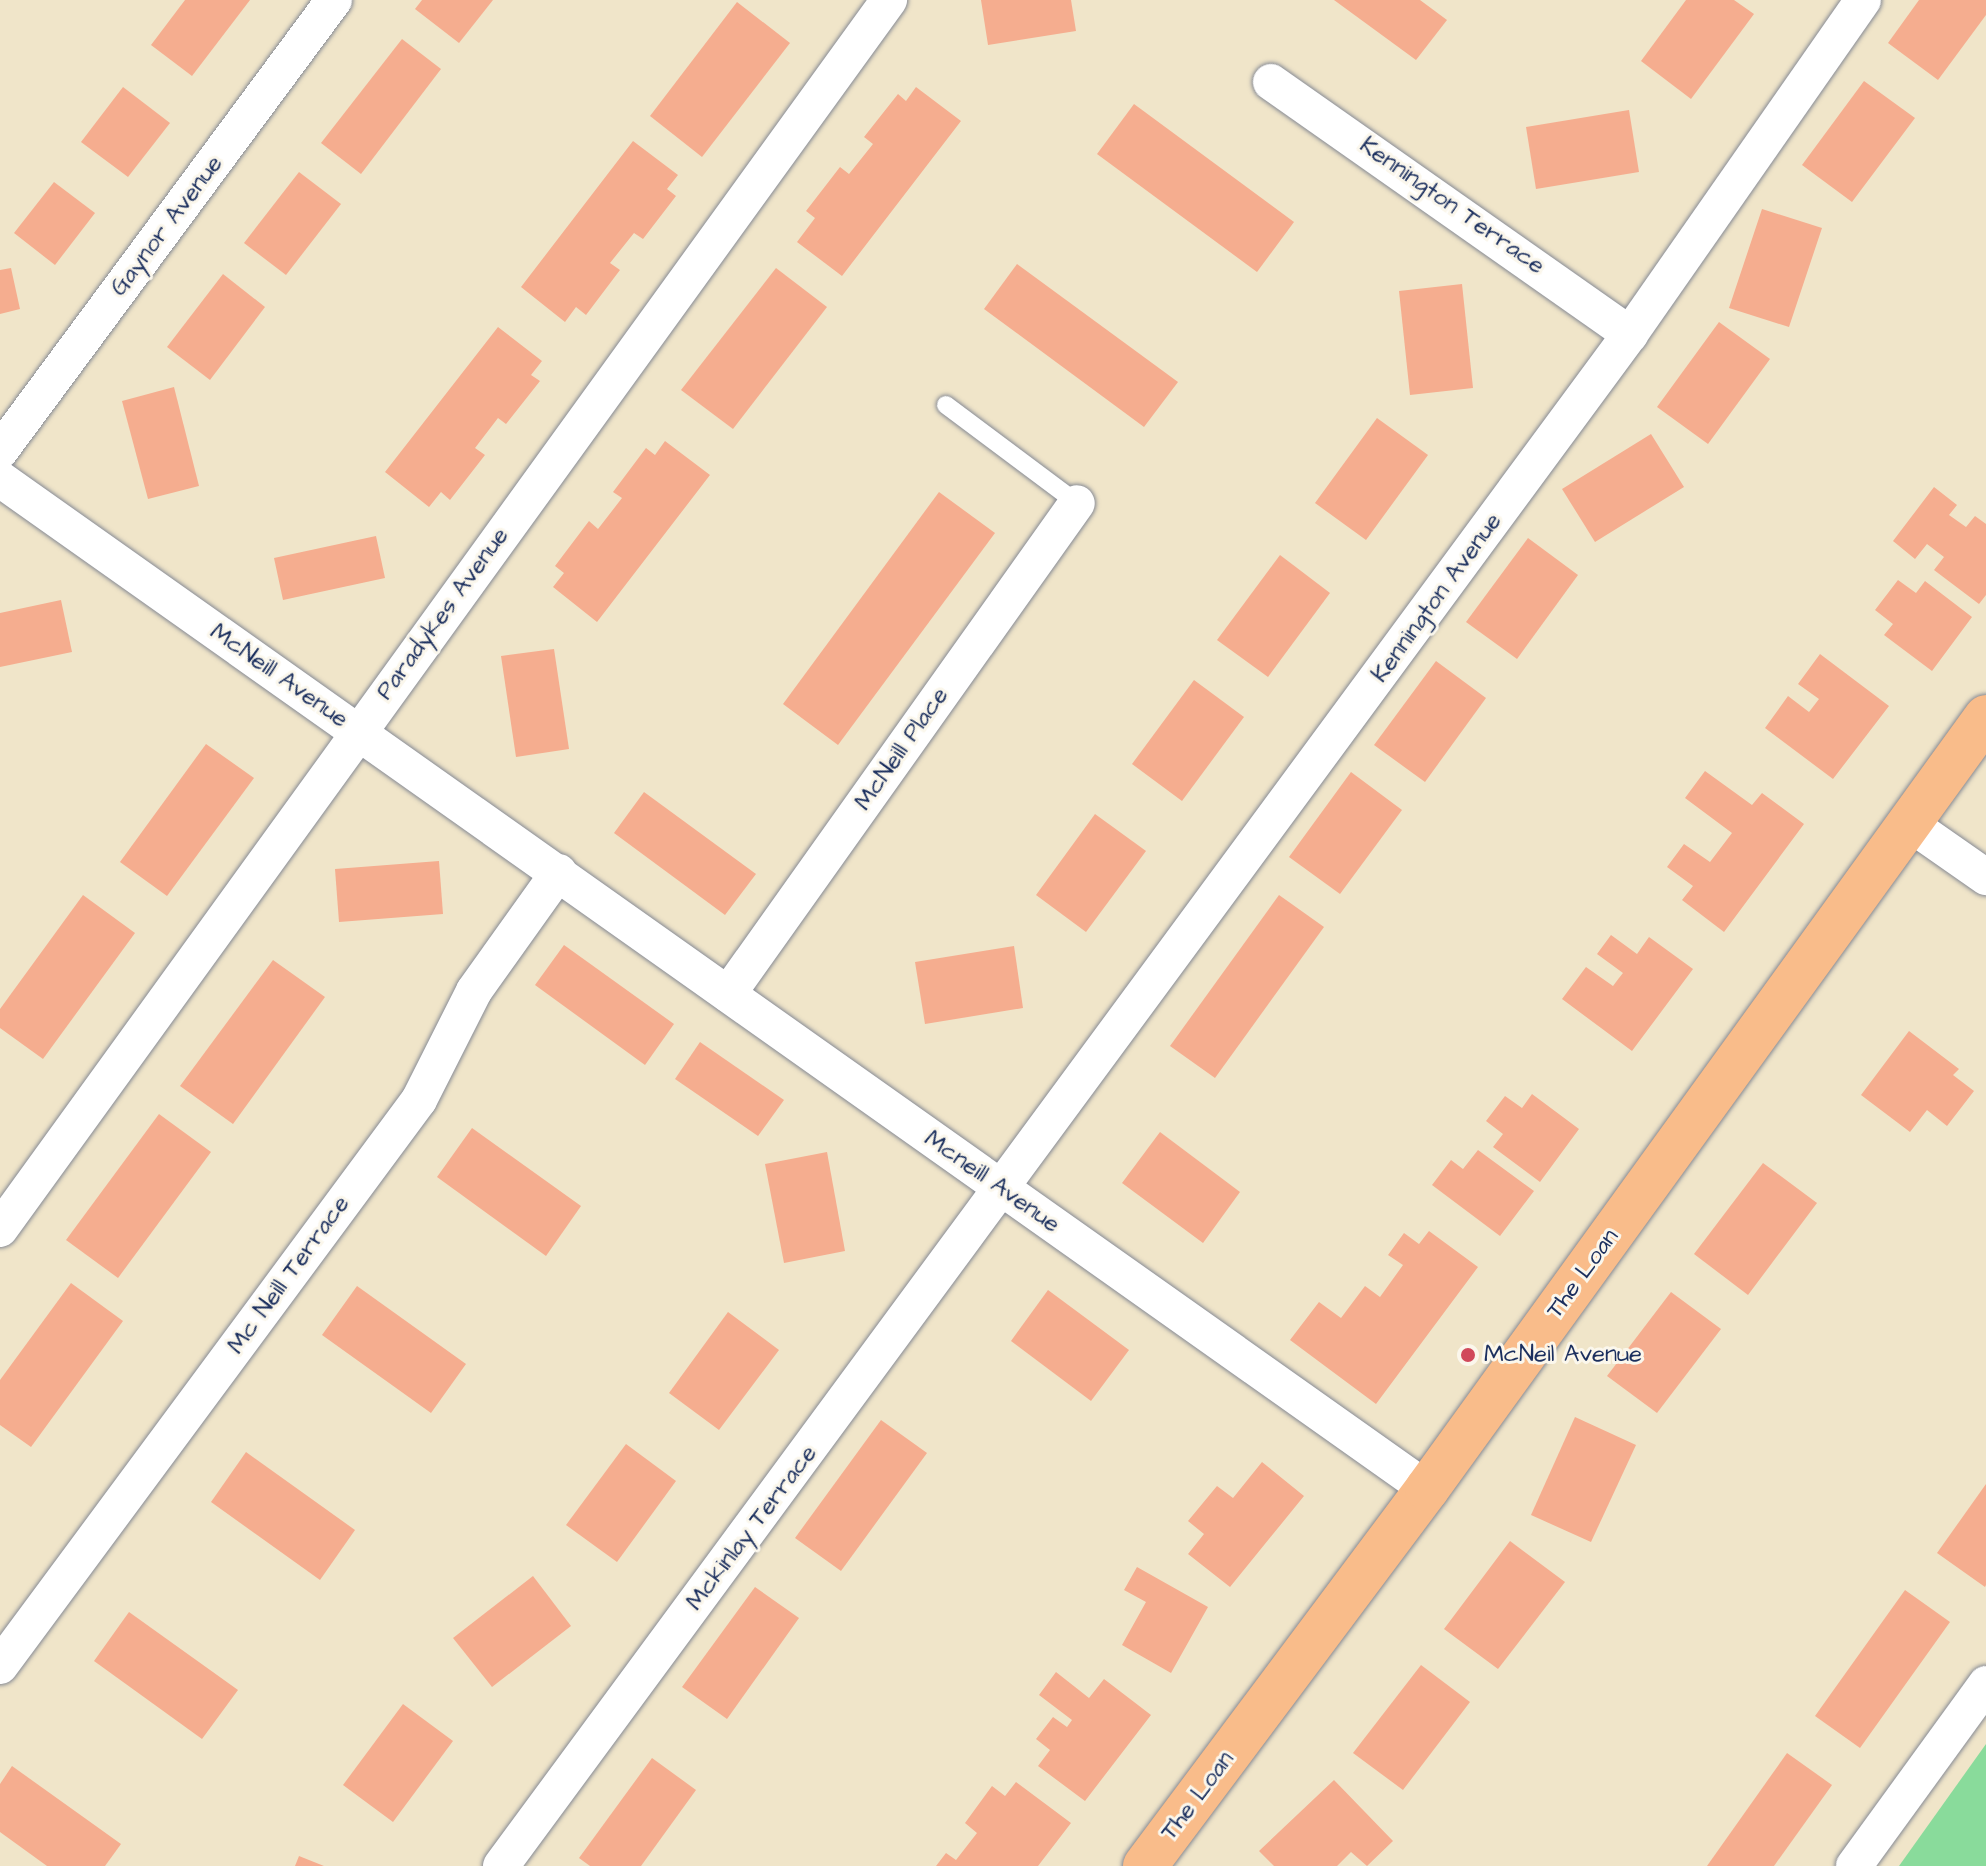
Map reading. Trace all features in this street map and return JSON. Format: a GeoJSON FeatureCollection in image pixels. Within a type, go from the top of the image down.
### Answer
{"type":"FeatureCollection","features":[{"type":"Feature","properties":{"kind":"main road","name":"The Loan"},"geometry":{"type":"LineString","coordinates":[[1145,1866],[1427,1489],[1986,717]]}},
{"type":"Feature","properties":{"kind":"street","name":"Gaynor Avenue"},"geometry":{"type":"LineString","coordinates":[[0,451],[334,0]]}},
{"type":"Feature","properties":{"kind":"street","name":"Paradykes Avenue"},"geometry":{"type":"LineString","coordinates":[[0,1229],[889,0]]}},
{"type":"Feature","properties":{"kind":"street","name":"Kennington Avenue"},"geometry":{"type":"LineString","coordinates":[[1004,1190],[1630,334],[1863,0]]}},
{"type":"Feature","properties":{"kind":"street","name":"Kennington Terrace"},"geometry":{"type":"LineString","coordinates":[[1271,82],[1630,334]]}},
{"type":"Feature","properties":{"kind":"street","name":"McNeill Avenue"},"geometry":{"type":"LineString","coordinates":[[0,479],[559,872]]}},
{"type":"Feature","properties":{"kind":"street","name":"McNeill Place"},"geometry":{"type":"LineString","coordinates":[[728,994],[1077,503]]}},
{"type":"Feature","properties":{"kind":"street"},"geometry":{"type":"LineString","coordinates":[[1910,824],[1986,877]]}},
{"type":"Feature","properties":{"kind":"street","name":"Mcneill Avenue"},"geometry":{"type":"LineString","coordinates":[[559,872],[1427,1489]]}},
{"type":"Feature","properties":{"kind":"street","name":"Mc Neill Terrace"},"geometry":{"type":"LineString","coordinates":[[0,1666],[419,1100],[474,991],[559,872]]}},
{"type":"Feature","properties":{"kind":"street","name":"Mckinlay Terrace"},"geometry":{"type":"LineString","coordinates":[[501,1866],[1004,1190]]}},
{"type":"Feature","properties":{"kind":"street"},"geometry":{"type":"LineString","coordinates":[[1854,1866],[1986,1684]]}},
{"type":"Feature","properties":{"kind":"lane"},"geometry":{"type":"LineString","coordinates":[[946,405],[1077,503]]}},
{"type":"Feature","properties":{"kind":"green space"},"geometry":{"type":"Polygon","coordinates":[[[1986,1744],[1986,1866],[1899,1866],[1986,1744]]]}},
{"type":"Feature","properties":{"kind":"building"},"geometry":{"type":"Polygon","coordinates":[[[185,0],[250,0],[192,76],[151,45],[185,0]]]}},
{"type":"Feature","properties":{"kind":"building"},"geometry":{"type":"Polygon","coordinates":[[[422,0],[493,0],[459,43],[415,9],[422,0]]]}},
{"type":"Feature","properties":{"kind":"building"},"geometry":{"type":"Polygon","coordinates":[[[981,0],[1071,0],[1076,31],[988,45],[981,0]]]}},
{"type":"Feature","properties":{"kind":"building"},"geometry":{"type":"Polygon","coordinates":[[[1334,0],[1420,0],[1447,20],[1416,60],[1334,0]]]}},
{"type":"Feature","properties":{"kind":"building"},"geometry":{"type":"Polygon","coordinates":[[[1686,0],[1734,0],[1754,14],[1691,99],[1641,61],[1686,0]]]}},
{"type":"Feature","properties":{"kind":"building"},"geometry":{"type":"Polygon","coordinates":[[[1919,0],[1986,0],[1986,15],[1938,80],[1888,43],[1919,0]]]}},
{"type":"Feature","properties":{"kind":"building"},"geometry":{"type":"Polygon","coordinates":[[[737,2],[790,43],[702,157],[650,116],[737,2]]]}},
{"type":"Feature","properties":{"kind":"building"},"geometry":{"type":"Polygon","coordinates":[[[402,39],[441,69],[361,174],[321,143],[402,39]]]}},
{"type":"Feature","properties":{"kind":"building"},"geometry":{"type":"Polygon","coordinates":[[[1864,81],[1915,118],[1852,202],[1802,165],[1864,81]]]}},
{"type":"Feature","properties":{"kind":"building"},"geometry":{"type":"Polygon","coordinates":[[[123,87],[170,123],[128,177],[81,142],[123,87]]]}},
{"type":"Feature","properties":{"kind":"building"},"geometry":{"type":"Polygon","coordinates":[[[916,87],[961,121],[842,276],[797,242],[815,218],[806,211],[840,167],[849,174],[873,144],[864,137],[898,94],[906,101],[916,87]]]}},
{"type":"Feature","properties":{"kind":"building"},"geometry":{"type":"Polygon","coordinates":[[[1134,104],[1294,222],[1257,272],[1097,154],[1134,104]]]}},
{"type":"Feature","properties":{"kind":"building"},"geometry":{"type":"Polygon","coordinates":[[[1629,110],[1639,172],[1536,189],[1526,127],[1629,110]]]}},
{"type":"Feature","properties":{"kind":"building"},"geometry":{"type":"Polygon","coordinates":[[[633,141],[678,175],[667,189],[676,196],[643,239],[634,233],[610,263],[620,270],[586,315],[576,307],[565,322],[521,287],[633,141]]]}},
{"type":"Feature","properties":{"kind":"building"},"geometry":{"type":"Polygon","coordinates":[[[299,172],[341,204],[286,275],[244,243],[299,172]]]}},
{"type":"Feature","properties":{"kind":"building"},"geometry":{"type":"Polygon","coordinates":[[[54,182],[95,213],[55,265],[14,233],[54,182]]]}},
{"type":"Feature","properties":{"kind":"building"},"geometry":{"type":"Polygon","coordinates":[[[1762,209],[1822,228],[1789,327],[1729,308],[1762,209]]]}},
{"type":"Feature","properties":{"kind":"building"},"geometry":{"type":"Polygon","coordinates":[[[1017,264],[1178,382],[1144,427],[984,309],[1017,264]]]}},
{"type":"Feature","properties":{"kind":"building"},"geometry":{"type":"Polygon","coordinates":[[[11,268],[20,309],[0,314],[0,270],[11,268]]]}},
{"type":"Feature","properties":{"kind":"building"},"geometry":{"type":"Polygon","coordinates":[[[776,268],[827,307],[733,429],[681,390],[776,268]]]}},
{"type":"Feature","properties":{"kind":"building"},"geometry":{"type":"Polygon","coordinates":[[[223,274],[265,307],[210,380],[167,347],[223,274]]]}},
{"type":"Feature","properties":{"kind":"building"},"geometry":{"type":"Polygon","coordinates":[[[1462,284],[1473,388],[1410,395],[1399,291],[1462,284]]]}},
{"type":"Feature","properties":{"kind":"building"},"geometry":{"type":"Polygon","coordinates":[[[1719,322],[1770,359],[1708,444],[1657,407],[1719,322]]]}},
{"type":"Feature","properties":{"kind":"building"},"geometry":{"type":"Polygon","coordinates":[[[498,327],[542,361],[531,375],[540,381],[506,424],[498,418],[475,448],[485,455],[450,500],[441,492],[429,507],[385,472],[498,327]]]}},
{"type":"Feature","properties":{"kind":"building"},"geometry":{"type":"Polygon","coordinates":[[[174,387],[199,486],[148,499],[122,401],[174,387]]]}},
{"type":"Feature","properties":{"kind":"building"},"geometry":{"type":"Polygon","coordinates":[[[1377,418],[1428,455],[1366,540],[1315,503],[1377,418]]]}},
{"type":"Feature","properties":{"kind":"building"},"geometry":{"type":"Polygon","coordinates":[[[1651,434],[1684,487],[1595,542],[1562,489],[1651,434]]]}},
{"type":"Feature","properties":{"kind":"building"},"geometry":{"type":"Polygon","coordinates":[[[665,441],[710,475],[597,622],[553,587],[564,573],[555,566],[589,521],[598,529],[622,498],[613,492],[646,448],[655,455],[665,441]]]}},
{"type":"Feature","properties":{"kind":"building"},"geometry":{"type":"Polygon","coordinates":[[[1934,487],[1957,505],[1949,515],[1966,527],[1975,516],[1986,524],[1986,595],[1979,604],[1934,570],[1944,557],[1927,544],[1915,559],[1893,541],[1934,487]]]}},
{"type":"Feature","properties":{"kind":"building"},"geometry":{"type":"Polygon","coordinates":[[[939,492],[995,533],[838,745],[783,704],[939,492]]]}},
{"type":"Feature","properties":{"kind":"building"},"geometry":{"type":"Polygon","coordinates":[[[376,536],[385,578],[283,600],[274,558],[376,536]]]}},
{"type":"Feature","properties":{"kind":"building"},"geometry":{"type":"Polygon","coordinates":[[[1528,538],[1578,575],[1517,659],[1466,622],[1528,538]]]}},
{"type":"Feature","properties":{"kind":"building"},"geometry":{"type":"Polygon","coordinates":[[[1280,555],[1330,593],[1268,677],[1217,640],[1280,555]]]}},
{"type":"Feature","properties":{"kind":"building"},"geometry":{"type":"Polygon","coordinates":[[[1898,580],[1916,593],[1925,581],[1972,617],[1932,671],[1884,635],[1893,624],[1875,610],[1898,580]]]}},
{"type":"Feature","properties":{"kind":"building"},"geometry":{"type":"Polygon","coordinates":[[[61,600],[72,652],[0,667],[0,613],[61,600]]]}},
{"type":"Feature","properties":{"kind":"building"},"geometry":{"type":"Polygon","coordinates":[[[554,649],[569,749],[516,757],[501,656],[554,649]]]}},
{"type":"Feature","properties":{"kind":"building"},"geometry":{"type":"Polygon","coordinates":[[[1820,654],[1889,706],[1833,779],[1765,728],[1788,696],[1809,712],[1819,699],[1798,684],[1820,654]]]}},
{"type":"Feature","properties":{"kind":"building"},"geometry":{"type":"Polygon","coordinates":[[[1436,661],[1486,698],[1425,782],[1374,745],[1436,661]]]}},
{"type":"Feature","properties":{"kind":"building"},"geometry":{"type":"Polygon","coordinates":[[[1194,680],[1244,717],[1182,801],[1132,764],[1194,680]]]}},
{"type":"Feature","properties":{"kind":"building"},"geometry":{"type":"Polygon","coordinates":[[[206,744],[254,778],[167,896],[120,862],[206,744]]]}},
{"type":"Feature","properties":{"kind":"building"},"geometry":{"type":"Polygon","coordinates":[[[1705,771],[1752,805],[1762,793],[1804,824],[1724,932],[1682,900],[1693,886],[1667,867],[1684,844],[1710,862],[1732,833],[1685,798],[1705,771]]]}},
{"type":"Feature","properties":{"kind":"building"},"geometry":{"type":"Polygon","coordinates":[[[1351,772],[1402,810],[1340,894],[1289,857],[1351,772]]]}},
{"type":"Feature","properties":{"kind":"building"},"geometry":{"type":"Polygon","coordinates":[[[644,792],[756,874],[725,915],[614,833],[644,792]]]}},
{"type":"Feature","properties":{"kind":"building"},"geometry":{"type":"Polygon","coordinates":[[[1095,814],[1146,851],[1086,932],[1036,895],[1095,814]]]}},
{"type":"Feature","properties":{"kind":"building"},"geometry":{"type":"Polygon","coordinates":[[[439,861],[443,914],[339,922],[335,869],[439,861]]]}},
{"type":"Feature","properties":{"kind":"building"},"geometry":{"type":"Polygon","coordinates":[[[83,895],[135,933],[43,1059],[0,1028],[0,1009],[83,895]]]}},
{"type":"Feature","properties":{"kind":"building"},"geometry":{"type":"Polygon","coordinates":[[[1279,895],[1324,927],[1215,1078],[1170,1046],[1279,895]]]}},
{"type":"Feature","properties":{"kind":"building"},"geometry":{"type":"Polygon","coordinates":[[[1611,935],[1637,954],[1649,937],[1693,969],[1632,1051],[1562,999],[1586,967],[1613,986],[1623,973],[1597,954],[1611,935]]]}},
{"type":"Feature","properties":{"kind":"building"},"geometry":{"type":"Polygon","coordinates":[[[564,945],[674,1024],[645,1065],[535,985],[564,945]]]}},
{"type":"Feature","properties":{"kind":"building"},"geometry":{"type":"Polygon","coordinates":[[[1014,946],[1023,1008],[925,1024],[915,962],[1014,946]]]}},
{"type":"Feature","properties":{"kind":"building"},"geometry":{"type":"Polygon","coordinates":[[[273,960],[325,997],[233,1124],[180,1086],[273,960]]]}},
{"type":"Feature","properties":{"kind":"building"},"geometry":{"type":"Polygon","coordinates":[[[1909,1031],[1959,1069],[1953,1075],[1974,1091],[1947,1126],[1927,1110],[1910,1132],[1861,1095],[1909,1031]]]}},
{"type":"Feature","properties":{"kind":"building"},"geometry":{"type":"Polygon","coordinates":[[[700,1042],[784,1100],[758,1136],[675,1079],[700,1042]]]}},
{"type":"Feature","properties":{"kind":"building"},"geometry":{"type":"Polygon","coordinates":[[[1532,1094],[1579,1129],[1540,1182],[1493,1147],[1503,1134],[1486,1121],[1505,1096],[1522,1108],[1532,1094]]]}},
{"type":"Feature","properties":{"kind":"building"},"geometry":{"type":"Polygon","coordinates":[[[159,1114],[211,1152],[118,1278],[66,1240],[159,1114]]]}},
{"type":"Feature","properties":{"kind":"building"},"geometry":{"type":"Polygon","coordinates":[[[472,1128],[581,1206],[546,1256],[437,1177],[472,1128]]]}},
{"type":"Feature","properties":{"kind":"building"},"geometry":{"type":"Polygon","coordinates":[[[1160,1132],[1240,1192],[1203,1243],[1122,1183],[1160,1132]]]}},
{"type":"Feature","properties":{"kind":"building"},"geometry":{"type":"Polygon","coordinates":[[[1478,1150],[1534,1191],[1500,1236],[1432,1185],[1451,1160],[1463,1169],[1478,1150]]]}},
{"type":"Feature","properties":{"kind":"building"},"geometry":{"type":"Polygon","coordinates":[[[827,1152],[845,1251],[784,1263],[765,1164],[827,1152]]]}},
{"type":"Feature","properties":{"kind":"building"},"geometry":{"type":"Polygon","coordinates":[[[1763,1163],[1817,1203],[1748,1295],[1694,1254],[1763,1163]]]}},
{"type":"Feature","properties":{"kind":"building"},"geometry":{"type":"Polygon","coordinates":[[[1429,1231],[1478,1267],[1376,1404],[1290,1340],[1319,1302],[1341,1318],[1365,1286],[1380,1297],[1403,1265],[1388,1255],[1404,1233],[1419,1244],[1429,1231]]]}},
{"type":"Feature","properties":{"kind":"building"},"geometry":{"type":"Polygon","coordinates":[[[71,1283],[123,1321],[31,1447],[0,1425],[0,1380],[71,1283]]]}},
{"type":"Feature","properties":{"kind":"building"},"geometry":{"type":"Polygon","coordinates":[[[357,1286],[466,1364],[431,1413],[322,1335],[357,1286]]]}},
{"type":"Feature","properties":{"kind":"building"},"geometry":{"type":"Polygon","coordinates":[[[1048,1290],[1129,1350],[1091,1401],[1011,1341],[1048,1290]]]}},
{"type":"Feature","properties":{"kind":"building"},"geometry":{"type":"Polygon","coordinates":[[[1671,1292],[1721,1329],[1657,1413],[1607,1376],[1671,1292]]]}},
{"type":"Feature","properties":{"kind":"building"},"geometry":{"type":"Polygon","coordinates":[[[728,1312],[779,1350],[719,1430],[669,1393],[728,1312]]]}},
{"type":"Feature","properties":{"kind":"building"},"geometry":{"type":"Polygon","coordinates":[[[1575,1417],[1636,1445],[1591,1542],[1531,1515],[1575,1417]]]}},
{"type":"Feature","properties":{"kind":"building"},"geometry":{"type":"Polygon","coordinates":[[[881,1420],[927,1453],[841,1571],[795,1538],[881,1420]]]}},
{"type":"Feature","properties":{"kind":"building"},"geometry":{"type":"Polygon","coordinates":[[[626,1444],[676,1481],[617,1562],[566,1525],[626,1444]]]}},
{"type":"Feature","properties":{"kind":"building"},"geometry":{"type":"Polygon","coordinates":[[[246,1452],[355,1530],[320,1580],[211,1502],[246,1452]]]}},
{"type":"Feature","properties":{"kind":"building"},"geometry":{"type":"Polygon","coordinates":[[[1262,1462],[1304,1496],[1230,1587],[1188,1554],[1204,1534],[1188,1521],[1217,1486],[1233,1498],[1262,1462]]]}},
{"type":"Feature","properties":{"kind":"building"},"geometry":{"type":"Polygon","coordinates":[[[1986,1484],[1986,1585],[1985,1587],[1937,1553],[1986,1484]]]}},
{"type":"Feature","properties":{"kind":"building"},"geometry":{"type":"Polygon","coordinates":[[[1510,1541],[1565,1582],[1498,1669],[1444,1629],[1510,1541]]]}},
{"type":"Feature","properties":{"kind":"building"},"geometry":{"type":"Polygon","coordinates":[[[1137,1567],[1208,1607],[1171,1673],[1122,1645],[1146,1602],[1124,1590],[1137,1567]]]}},
{"type":"Feature","properties":{"kind":"building"},"geometry":{"type":"Polygon","coordinates":[[[533,1576],[571,1626],[492,1687],[453,1638],[533,1576]]]}},
{"type":"Feature","properties":{"kind":"building"},"geometry":{"type":"Polygon","coordinates":[[[755,1587],[799,1618],[727,1719],[682,1687],[755,1587]]]}},
{"type":"Feature","properties":{"kind":"building"},"geometry":{"type":"Polygon","coordinates":[[[1905,1590],[1950,1622],[1860,1748],[1815,1716],[1905,1590]]]}},
{"type":"Feature","properties":{"kind":"building"},"geometry":{"type":"Polygon","coordinates":[[[129,1612],[238,1690],[202,1739],[94,1661],[129,1612]]]}},
{"type":"Feature","properties":{"kind":"building"},"geometry":{"type":"Polygon","coordinates":[[[1421,1665],[1470,1702],[1403,1790],[1353,1753],[1421,1665]]]}},
{"type":"Feature","properties":{"kind":"building"},"geometry":{"type":"Polygon","coordinates":[[[1056,1672],[1089,1698],[1104,1679],[1151,1715],[1085,1801],[1038,1766],[1050,1750],[1036,1739],[1053,1717],[1067,1727],[1072,1720],[1039,1695],[1056,1672]]]}},
{"type":"Feature","properties":{"kind":"building"},"geometry":{"type":"Polygon","coordinates":[[[403,1704],[453,1741],[393,1822],[343,1785],[403,1704]]]}},
{"type":"Feature","properties":{"kind":"building"},"geometry":{"type":"Polygon","coordinates":[[[1787,1753],[1832,1785],[1774,1866],[1707,1866],[1787,1753]]]}},
{"type":"Feature","properties":{"kind":"building"},"geometry":{"type":"Polygon","coordinates":[[[652,1758],[696,1790],[641,1866],[590,1866],[579,1858],[652,1758]]]}},
{"type":"Feature","properties":{"kind":"building"},"geometry":{"type":"Polygon","coordinates":[[[12,1766],[121,1844],[105,1866],[47,1866],[0,1832],[0,1784],[12,1766]]]}},
{"type":"Feature","properties":{"kind":"building"},"geometry":{"type":"Polygon","coordinates":[[[1334,1780],[1393,1841],[1367,1866],[1351,1852],[1337,1866],[1274,1866],[1259,1851],[1334,1780]]]}},
{"type":"Feature","properties":{"kind":"building"},"geometry":{"type":"Polygon","coordinates":[[[1016,1782],[1071,1823],[1038,1866],[936,1866],[946,1853],[956,1860],[977,1833],[965,1823],[992,1786],[1005,1796],[1016,1782]]]}},
{"type":"Feature","properties":{"kind":"building"},"geometry":{"type":"Polygon","coordinates":[[[299,1856],[324,1866],[295,1866],[299,1856]]]}},
{"type":"Feature","properties":{"kind":"place","name":"McNeil Avenue"},"geometry":{"type":"Point","coordinates":[1468,1355]}}]}
